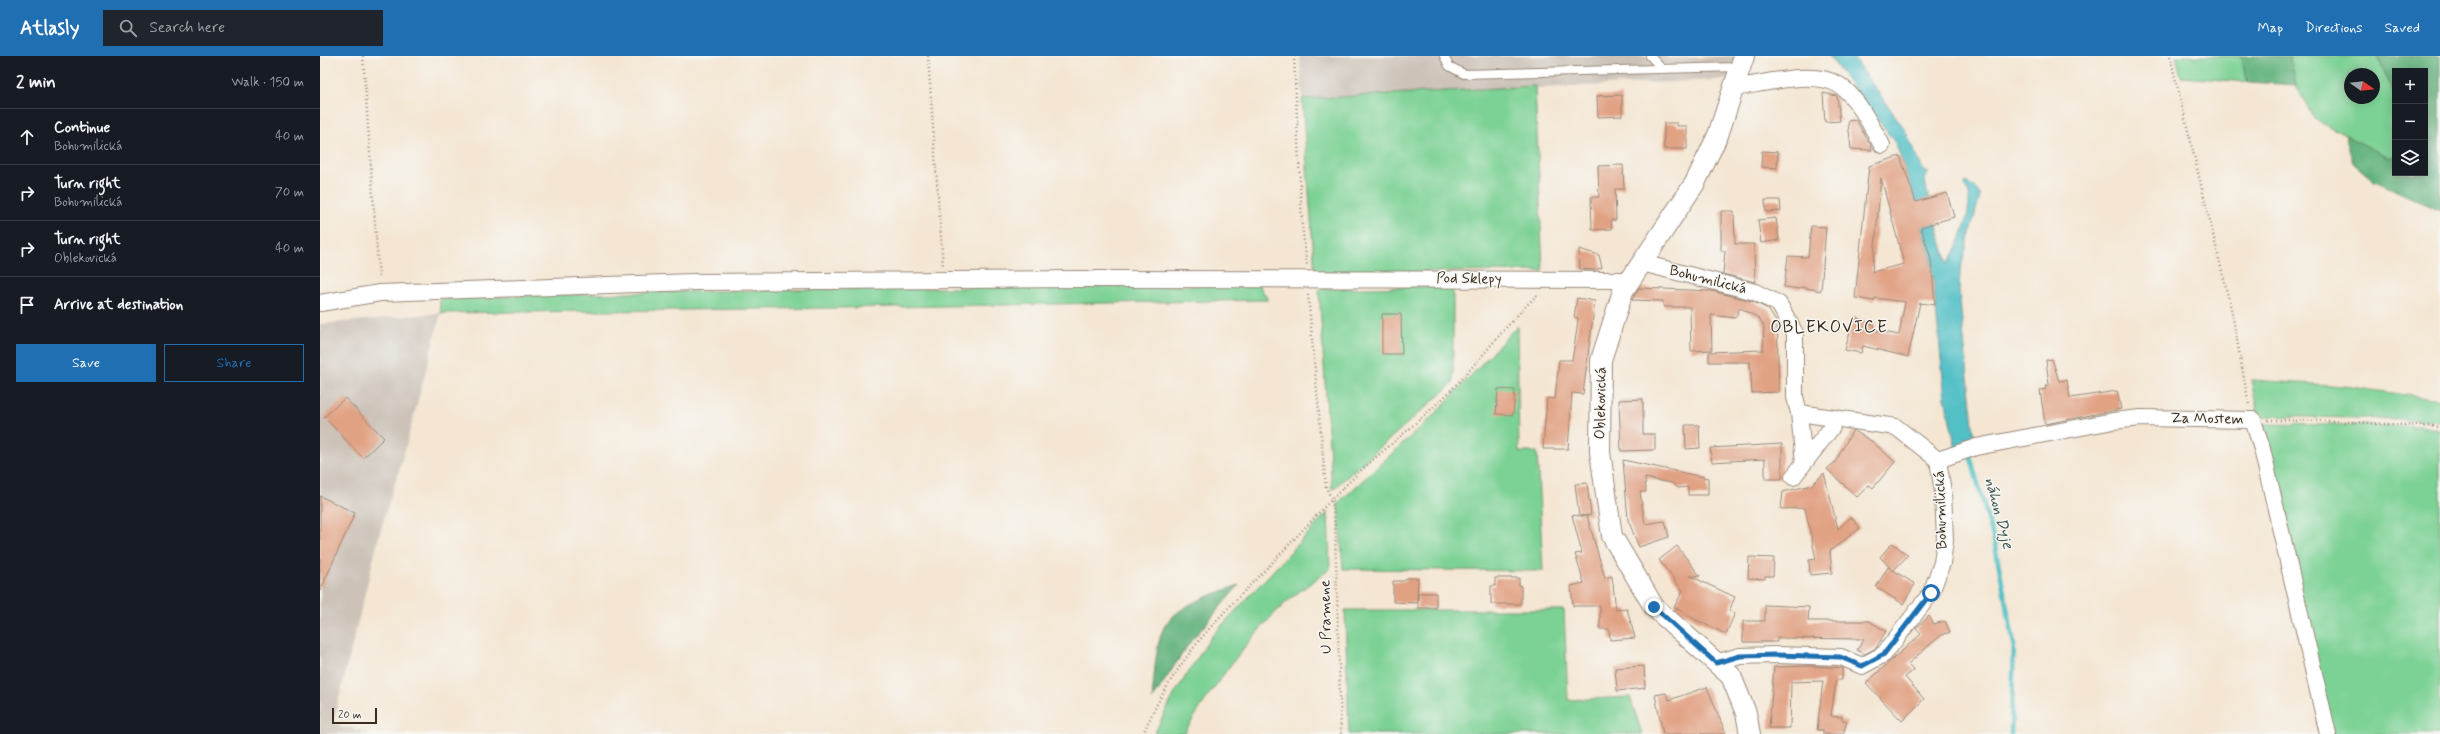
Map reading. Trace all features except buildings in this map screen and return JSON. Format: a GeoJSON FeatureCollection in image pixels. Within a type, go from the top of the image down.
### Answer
{"type":"FeatureCollection","features":[{"type":"Feature","properties":{"kind":"street","name":"Oblekovická"},"geometry":{"type":"LineString","coordinates":[[1743,62],[1718,135],[1695,183],[1623,291],[1601,360],[1600,452],[1612,536],[1654,607],[1731,676],[1746,714],[1750,734]]}},
{"type":"Feature","properties":{"kind":"street"},"geometry":{"type":"LineString","coordinates":[[1733,88],[1802,78],[1823,79],[1840,86],[1850,96],[1865,115],[1882,145]]}},
{"type":"Feature","properties":{"kind":"street","name":"Bohumilická"},"geometry":{"type":"LineString","coordinates":[[1642,263],[1755,292],[1778,304],[1795,333],[1795,397],[1799,413],[1804,463]]}},
{"type":"Feature","properties":{"kind":"street","name":"Pod Sklepy"},"geometry":{"type":"LineString","coordinates":[[320,303],[380,294],[692,282],[1308,278],[1631,280]]}},
{"type":"Feature","properties":{"kind":"street","name":"Bohumilická"},"geometry":{"type":"LineString","coordinates":[[1716,663],[1740,656],[1777,655],[1840,657],[1862,666],[1884,654],[1931,593],[1942,563],[1945,540],[1943,492],[1938,460],[1896,427],[1799,413]]}},
{"type":"Feature","properties":{"kind":"street"},"geometry":{"type":"LineString","coordinates":[[1793,477],[1832,427],[1833,418]]}},
{"type":"Feature","properties":{"kind":"street","name":"Za Mostem"},"geometry":{"type":"LineString","coordinates":[[1938,460],[1976,447],[2071,427],[2120,420],[2155,418],[2253,420]]}},
{"type":"Feature","properties":{"kind":"street"},"geometry":{"type":"LineString","coordinates":[[2253,420],[2264,457],[2328,734]]}},
{"type":"Feature","properties":{"kind":"lane"},"geometry":{"type":"LineString","coordinates":[[1444,56],[1449,66],[1464,74],[1662,69],[1743,62]]}},
{"type":"Feature","properties":{"kind":"lane"},"geometry":{"type":"LineString","coordinates":[[1650,56],[1662,69]]}},
{"type":"Feature","properties":{"kind":"path"},"geometry":{"type":"LineString","coordinates":[[363,56],[380,294]]}},
{"type":"Feature","properties":{"kind":"path"},"geometry":{"type":"LineString","coordinates":[[928,56],[936,190],[945,280]]}},
{"type":"Feature","properties":{"kind":"path","name":"U Pramene"},"geometry":{"type":"LineString","coordinates":[[1294,56],[1302,224],[1326,488],[1332,499],[1335,526],[1341,734]]}},
{"type":"Feature","properties":{"kind":"path"},"geometry":{"type":"LineString","coordinates":[[2170,56],[2232,313],[2253,420]]}},
{"type":"Feature","properties":{"kind":"path"},"geometry":{"type":"LineString","coordinates":[[1143,734],[1170,679],[1188,652],[1332,499],[1441,401],[1471,369],[1514,317],[1554,280]]}},
{"type":"Feature","properties":{"kind":"path","name":"Za Mostem"},"geometry":{"type":"LineString","coordinates":[[2253,420],[2332,420],[2440,427]]}},
{"type":"Feature","properties":{"kind":"shaded area"},"geometry":{"type":"Polygon","coordinates":[[[1300,56],[1665,56],[1669,59],[1739,56],[1735,79],[1302,99],[1300,56]]]}},
{"type":"Feature","properties":{"kind":"shaded area"},"geometry":{"type":"Polygon","coordinates":[[[441,313],[404,453],[381,528],[333,723],[340,725],[340,728],[351,728],[370,734],[320,734],[320,324],[441,313]]]}},
{"type":"Feature","properties":{"kind":"green space"},"geometry":{"type":"Polygon","coordinates":[[[2176,56],[2240,56],[2248,82],[2181,77],[2176,56]]]}},
{"type":"Feature","properties":{"kind":"green space"},"geometry":{"type":"Polygon","coordinates":[[[2240,56],[2290,56],[2296,85],[2248,82],[2240,56]]]}},
{"type":"Feature","properties":{"kind":"green space"},"geometry":{"type":"Polygon","coordinates":[[[2290,56],[2377,56],[2392,88],[2392,157],[2386,156],[2314,119],[2296,85],[2290,56]]]}},
{"type":"Feature","properties":{"kind":"green space"},"geometry":{"type":"Polygon","coordinates":[[[2377,56],[2440,56],[2440,211],[2373,180],[2353,163],[2345,135],[2386,156],[2392,157],[2392,176],[2428,176],[2428,161],[2432,162],[2428,155],[2428,68],[2392,68],[2392,88],[2377,56]]]}},
{"type":"Feature","properties":{"kind":"green space"},"geometry":{"type":"Polygon","coordinates":[[[1535,86],[1543,271],[1315,273],[1302,99],[1535,86]]]}},
{"type":"Feature","properties":{"kind":"green space"},"geometry":{"type":"Polygon","coordinates":[[[1259,285],[1268,300],[839,308],[441,313],[439,299],[541,295],[746,291],[1259,285]]]}},
{"type":"Feature","properties":{"kind":"green space"},"geometry":{"type":"Polygon","coordinates":[[[1453,286],[1453,383],[1332,490],[1319,289],[1453,286]]]}},
{"type":"Feature","properties":{"kind":"green space"},"geometry":{"type":"Polygon","coordinates":[[[1517,326],[1519,452],[1537,452],[1543,571],[1343,569],[1338,503],[1433,416],[1517,326]]]}},
{"type":"Feature","properties":{"kind":"green space"},"geometry":{"type":"Polygon","coordinates":[[[2251,380],[2345,386],[2440,400],[2440,422],[2406,419],[2258,416],[2251,380]]]}},
{"type":"Feature","properties":{"kind":"green space"},"geometry":{"type":"Polygon","coordinates":[[[2260,424],[2422,426],[2440,430],[2440,734],[2333,734],[2260,424]]]}},
{"type":"Feature","properties":{"kind":"green space"},"geometry":{"type":"Polygon","coordinates":[[[1328,512],[1330,569],[1291,598],[1261,627],[1206,699],[1184,734],[1154,734],[1175,693],[1211,637],[1328,512]]]}},
{"type":"Feature","properties":{"kind":"green space"},"geometry":{"type":"Polygon","coordinates":[[[1239,585],[1188,645],[1152,700],[1155,663],[1161,634],[1170,619],[1187,606],[1239,585]]]}},
{"type":"Feature","properties":{"kind":"green space"},"geometry":{"type":"Polygon","coordinates":[[[1345,610],[1564,610],[1568,700],[1630,697],[1642,734],[1349,734],[1345,610]]]}},
{"type":"Feature","properties":{"kind":"water"},"geometry":{"type":"Polygon","coordinates":[[[1829,56],[1852,56],[1904,128],[1924,172],[1928,172],[1925,180],[1929,202],[1917,206],[1915,199],[1912,199],[1909,187],[1910,185],[1896,144],[1829,56]]]}},
{"type":"Feature","properties":{"kind":"water"},"geometry":{"type":"Polygon","coordinates":[[[1965,182],[1974,186],[1980,195],[1960,271],[1959,292],[1975,444],[1956,449],[1945,398],[1931,259],[1919,220],[1934,216],[1948,264],[1960,240],[1966,220],[1969,193],[1964,186],[1965,182]]]}},
{"type":"Feature","properties":{"kind":"waterway","name":"náhon Dyje"},"geometry":{"type":"LineString","coordinates":[[1969,452],[1994,541],[2014,644],[2011,734]]}},
{"type":"Feature","properties":{"kind":"district","name":"OBLEKOVICE"},"geometry":{"type":"Point","coordinates":[1829,327]}},
{"type":"Feature","properties":{"kind":"route"},"geometry":{"type":"LineString","coordinates":[[1654,607],[1716,663],[1740,656],[1777,655],[1821,658],[1840,657],[1862,666],[1884,654],[1931,593]]}}]}
